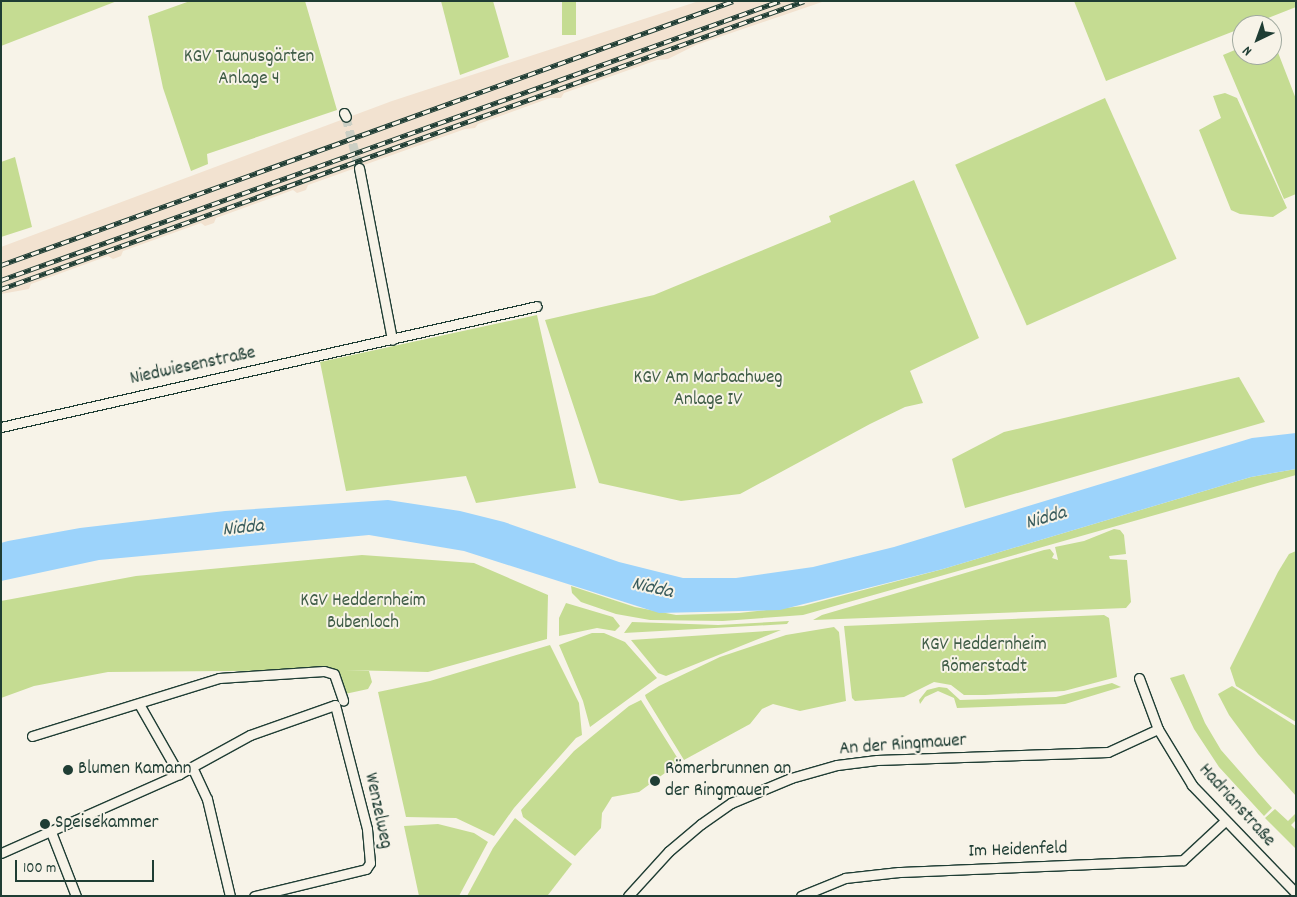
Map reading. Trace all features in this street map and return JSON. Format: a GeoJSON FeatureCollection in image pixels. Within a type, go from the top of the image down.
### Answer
{"type":"FeatureCollection","features":[{"type":"Feature","properties":{"kind":"street"},"geometry":{"type":"LineString","coordinates":[[359,168],[392,340]]}},
{"type":"Feature","properties":{"kind":"street","name":"Niedwiesenstraße"},"geometry":{"type":"LineString","coordinates":[[1,427],[537,306]]}},
{"type":"Feature","properties":{"kind":"street","name":"Wenzelweg"},"geometry":{"type":"LineString","coordinates":[[139,704],[219,678],[324,671],[334,674],[367,829],[370,863],[366,869],[254,896]]}},
{"type":"Feature","properties":{"kind":"street","name":"Hadrianstraße"},"geometry":{"type":"LineString","coordinates":[[1139,678],[1158,728],[1192,785],[1296,893]]}},
{"type":"Feature","properties":{"kind":"street"},"geometry":{"type":"LineString","coordinates":[[1,853],[179,774],[250,735],[339,702]]}},
{"type":"Feature","properties":{"kind":"street"},"geometry":{"type":"LineString","coordinates":[[32,736],[139,704],[179,774]]}},
{"type":"Feature","properties":{"kind":"street","name":"An der Ringmauer"},"geometry":{"type":"LineString","coordinates":[[628,896],[669,851],[701,824],[731,803],[791,778],[837,765],[877,760],[1108,752],[1158,728]]}},
{"type":"Feature","properties":{"kind":"street"},"geometry":{"type":"LineString","coordinates":[[192,767],[207,799],[230,896]]}},
{"type":"Feature","properties":{"kind":"street","name":"Im Heidenfeld"},"geometry":{"type":"LineString","coordinates":[[801,896],[845,878],[899,872],[1183,860],[1225,821]]}},
{"type":"Feature","properties":{"kind":"street"},"geometry":{"type":"LineString","coordinates":[[51,832],[76,896]]}},
{"type":"Feature","properties":{"kind":"shaded area"},"geometry":{"type":"Polygon","coordinates":[[[699,1],[825,1],[696,45],[668,59],[657,60],[564,93],[561,98],[550,98],[478,124],[475,128],[465,129],[308,185],[306,190],[297,193],[293,190],[216,218],[214,223],[205,226],[201,223],[123,251],[121,256],[113,259],[108,256],[31,284],[29,289],[1,294],[1,247],[392,101],[699,1]]]}},
{"type":"Feature","properties":{"kind":"green space"},"geometry":{"type":"Polygon","coordinates":[[[1,1],[117,1],[1,46],[1,1]]]}},
{"type":"Feature","properties":{"kind":"green space","name":"KGV Taunusgärten Anlage 4"},"geometry":{"type":"Polygon","coordinates":[[[190,1],[305,1],[337,110],[207,154],[208,164],[191,171],[163,88],[148,16],[190,1]]]}},
{"type":"Feature","properties":{"kind":"green space"},"geometry":{"type":"Polygon","coordinates":[[[441,1],[493,1],[509,57],[460,75],[441,1]]]}},
{"type":"Feature","properties":{"kind":"green space"},"geometry":{"type":"Polygon","coordinates":[[[562,1],[576,1],[576,35],[562,35],[562,1]]]}},
{"type":"Feature","properties":{"kind":"green space"},"geometry":{"type":"Polygon","coordinates":[[[1074,1],[1296,1],[1296,7],[1276,15],[1232,15],[1232,32],[1106,81],[1074,1]]]}},
{"type":"Feature","properties":{"kind":"green space"},"geometry":{"type":"Polygon","coordinates":[[[1232,51],[1232,65],[1282,65],[1282,63],[1296,99],[1296,194],[1284,199],[1223,55],[1232,51]]]}},
{"type":"Feature","properties":{"kind":"green space"},"geometry":{"type":"Polygon","coordinates":[[[1225,93],[1237,98],[1287,208],[1273,217],[1240,214],[1231,210],[1199,130],[1221,118],[1213,96],[1225,93]]]}},
{"type":"Feature","properties":{"kind":"green space"},"geometry":{"type":"Polygon","coordinates":[[[1105,98],[1177,259],[1027,325],[955,165],[1105,98]]]}},
{"type":"Feature","properties":{"kind":"green space"},"geometry":{"type":"Polygon","coordinates":[[[15,157],[32,227],[1,237],[1,162],[15,157]]]}},
{"type":"Feature","properties":{"kind":"green space","name":"KGV Am Marbachweg Anlage IV"},"geometry":{"type":"Polygon","coordinates":[[[914,180],[979,338],[910,371],[923,403],[905,407],[870,424],[740,494],[681,501],[599,483],[545,320],[654,295],[831,222],[829,216],[914,180]]]}},
{"type":"Feature","properties":{"kind":"green space"},"geometry":{"type":"Polygon","coordinates":[[[537,315],[576,488],[476,503],[466,476],[346,491],[320,362],[537,315]]]}},
{"type":"Feature","properties":{"kind":"green space"},"geometry":{"type":"Polygon","coordinates":[[[1239,377],[1265,422],[965,508],[952,459],[1004,432],[1239,377]]]}},
{"type":"Feature","properties":{"kind":"green space"},"geometry":{"type":"Polygon","coordinates":[[[1296,469],[1296,475],[803,615],[723,621],[650,620],[616,614],[581,602],[572,593],[571,586],[635,607],[676,615],[739,613],[803,606],[943,569],[1251,477],[1296,469]]]}},
{"type":"Feature","properties":{"kind":"green space"},"geometry":{"type":"Polygon","coordinates":[[[1114,529],[1120,530],[1124,535],[1126,554],[1109,556],[1110,559],[1127,560],[1131,602],[1126,608],[813,620],[822,615],[1044,550],[1050,549],[1054,554],[1052,558],[1058,560],[1055,547],[1084,541],[1114,529]]]}},
{"type":"Feature","properties":{"kind":"green space"},"geometry":{"type":"Polygon","coordinates":[[[1296,551],[1296,722],[1236,686],[1230,668],[1278,572],[1289,554],[1296,551]]]}},
{"type":"Feature","properties":{"kind":"green space","name":"KGV Heddernheim Bubenloch"},"geometry":{"type":"Polygon","coordinates":[[[362,555],[474,563],[548,595],[547,639],[428,672],[344,670],[369,671],[372,682],[368,689],[345,694],[334,670],[108,672],[34,686],[1,698],[1,601],[136,576],[362,555]]]}},
{"type":"Feature","properties":{"kind":"green space"},"geometry":{"type":"Polygon","coordinates":[[[566,603],[613,617],[620,626],[615,631],[597,628],[559,636],[559,618],[566,603]]]}},
{"type":"Feature","properties":{"kind":"green space","name":"KGV Heddernheim Römerstadt"},"geometry":{"type":"Polygon","coordinates":[[[1104,615],[1109,618],[1117,677],[1064,691],[964,695],[951,685],[934,682],[904,697],[855,701],[852,698],[844,626],[1104,615]]]}},
{"type":"Feature","properties":{"kind":"green space"},"geometry":{"type":"Polygon","coordinates":[[[789,621],[787,624],[624,633],[632,622],[718,625],[789,621]]]}},
{"type":"Feature","properties":{"kind":"green space"},"geometry":{"type":"Polygon","coordinates":[[[834,627],[839,632],[846,701],[800,711],[773,704],[762,709],[750,724],[684,760],[646,698],[645,695],[659,686],[720,657],[786,635],[834,627]]]}},
{"type":"Feature","properties":{"kind":"green space"},"geometry":{"type":"Polygon","coordinates":[[[781,630],[666,676],[658,673],[631,640],[781,630]]]}},
{"type":"Feature","properties":{"kind":"green space"},"geometry":{"type":"Polygon","coordinates":[[[592,633],[604,633],[625,642],[657,678],[590,727],[583,701],[559,645],[592,633]]]}},
{"type":"Feature","properties":{"kind":"green space"},"geometry":{"type":"Polygon","coordinates":[[[550,645],[579,703],[582,735],[576,738],[514,808],[494,836],[456,818],[406,817],[378,692],[430,681],[550,645]]]}},
{"type":"Feature","properties":{"kind":"green space"},"geometry":{"type":"Polygon","coordinates":[[[1184,674],[1205,723],[1221,750],[1272,808],[1264,816],[1219,767],[1194,729],[1170,678],[1184,674]]]}},
{"type":"Feature","properties":{"kind":"green space"},"geometry":{"type":"Polygon","coordinates":[[[1112,683],[1121,687],[1065,704],[957,708],[954,698],[938,691],[925,697],[920,704],[919,700],[927,690],[939,687],[947,688],[960,700],[1056,697],[1112,683]]]}},
{"type":"Feature","properties":{"kind":"green space"},"geometry":{"type":"Polygon","coordinates":[[[1232,686],[1296,726],[1296,796],[1258,754],[1229,715],[1218,694],[1232,686]]]}},
{"type":"Feature","properties":{"kind":"green space"},"geometry":{"type":"Polygon","coordinates":[[[641,700],[680,762],[639,792],[612,797],[602,813],[601,828],[575,856],[523,817],[521,810],[574,751],[629,706],[641,700]]]}},
{"type":"Feature","properties":{"kind":"green space"},"geometry":{"type":"Polygon","coordinates":[[[1275,809],[1288,821],[1296,813],[1296,820],[1291,825],[1296,830],[1296,849],[1265,818],[1275,809]]]}},
{"type":"Feature","properties":{"kind":"green space"},"geometry":{"type":"Polygon","coordinates":[[[515,818],[572,864],[548,895],[467,896],[493,848],[515,818]]]}},
{"type":"Feature","properties":{"kind":"green space"},"geometry":{"type":"Polygon","coordinates":[[[438,824],[474,833],[488,842],[459,896],[419,896],[404,826],[438,824]]]}},
{"type":"Feature","properties":{"kind":"water","name":"Nidda"},"geometry":{"type":"Polygon","coordinates":[[[1296,433],[1296,469],[1251,477],[943,569],[780,610],[659,613],[464,551],[369,535],[99,560],[1,581],[1,543],[8,541],[80,528],[225,511],[388,500],[460,511],[504,522],[619,562],[683,578],[736,578],[813,567],[894,547],[1252,438],[1296,433]]]}},
{"type":"Feature","properties":{"kind":"tunnel"},"geometry":{"type":"LineString","coordinates":[[346,117],[359,168]]}},
{"type":"Feature","properties":{"kind":"railway"},"geometry":{"type":"LineString","coordinates":[[1,265],[733,1]]}},
{"type":"Feature","properties":{"kind":"railway"},"geometry":{"type":"LineString","coordinates":[[1,280],[780,1]]}},
{"type":"Feature","properties":{"kind":"railway"},"geometry":{"type":"LineString","coordinates":[[1,289],[804,1]]}},
{"type":"Feature","properties":{"kind":"place","name":"Blumen Kamann"},"geometry":{"type":"Point","coordinates":[68,770]}},
{"type":"Feature","properties":{"kind":"place","name":"Römerbrunnen an der Ringmauer"},"geometry":{"type":"Point","coordinates":[655,781]}},
{"type":"Feature","properties":{"kind":"place","name":"Speisekammer"},"geometry":{"type":"Point","coordinates":[45,824]}}]}
